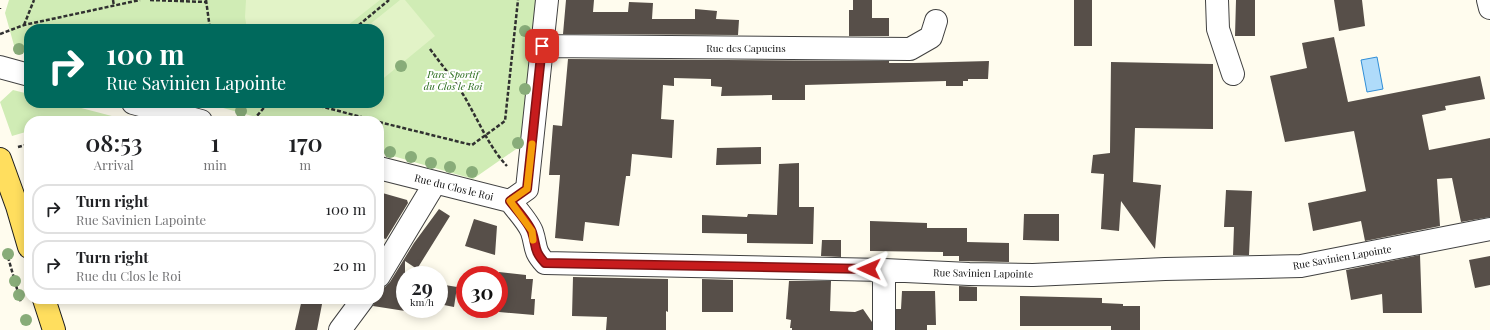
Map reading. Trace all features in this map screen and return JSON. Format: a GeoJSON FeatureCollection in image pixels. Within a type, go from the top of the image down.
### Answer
{"type":"FeatureCollection","features":[{"type":"Feature","properties":{"kind":"main road"},"geometry":{"type":"LineString","coordinates":[[0,159],[24,231]]}},
{"type":"Feature","properties":{"kind":"main road"},"geometry":{"type":"LineString","coordinates":[[46,304],[54,330]]}},
{"type":"Feature","properties":{"kind":"street"},"geometry":{"type":"LineString","coordinates":[[519,195],[542,46],[547,0]]}},
{"type":"Feature","properties":{"kind":"street"},"geometry":{"type":"LineString","coordinates":[[1217,0],[1218,29],[1233,74]]}},
{"type":"Feature","properties":{"kind":"street"},"geometry":{"type":"LineString","coordinates":[[1488,0],[1490,8]]}},
{"type":"Feature","properties":{"kind":"street","name":"Rue des Capucins"},"geometry":{"type":"LineString","coordinates":[[542,46],[910,49],[931,37],[936,21]]}},
{"type":"Feature","properties":{"kind":"street"},"geometry":{"type":"LineString","coordinates":[[0,68],[24,74]]}},
{"type":"Feature","properties":{"kind":"street"},"geometry":{"type":"LineString","coordinates":[[152,108],[182,116]]}},
{"type":"Feature","properties":{"kind":"street","name":"Rue du Clos le Roi"},"geometry":{"type":"LineString","coordinates":[[384,169],[435,183],[519,195]]}},
{"type":"Feature","properties":{"kind":"street"},"geometry":{"type":"LineString","coordinates":[[384,268],[435,183]]}},
{"type":"Feature","properties":{"kind":"street","name":"Rue Savinien Lapointe"},"geometry":{"type":"LineString","coordinates":[[519,195],[532,231],[534,245],[538,256],[545,263],[884,270],[1033,275],[1165,269],[1301,266],[1490,229]]}},
{"type":"Feature","properties":{"kind":"street"},"geometry":{"type":"LineString","coordinates":[[884,270],[884,330]]}},
{"type":"Feature","properties":{"kind":"street"},"geometry":{"type":"LineString","coordinates":[[340,330],[359,304]]}},
{"type":"Feature","properties":{"kind":"path"},"geometry":{"type":"LineString","coordinates":[[24,24],[34,0]]}},
{"type":"Feature","properties":{"kind":"path"},"geometry":{"type":"LineString","coordinates":[[113,0],[114,6]]}},
{"type":"Feature","properties":{"kind":"path"},"geometry":{"type":"LineString","coordinates":[[29,24],[140,0]]}},
{"type":"Feature","properties":{"kind":"path"},"geometry":{"type":"LineString","coordinates":[[150,0],[206,1],[209,24]]}},
{"type":"Feature","properties":{"kind":"path"},"geometry":{"type":"LineString","coordinates":[[360,24],[389,0]]}},
{"type":"Feature","properties":{"kind":"path"},"geometry":{"type":"LineString","coordinates":[[384,123],[472,145],[505,121],[518,0]]}},
{"type":"Feature","properties":{"kind":"path"},"geometry":{"type":"LineString","coordinates":[[0,34],[24,25]]}},
{"type":"Feature","properties":{"kind":"path"},"geometry":{"type":"LineString","coordinates":[[430,49],[467,101],[486,136],[501,159],[519,195]]}},
{"type":"Feature","properties":{"kind":"path"},"geometry":{"type":"LineString","coordinates":[[257,116],[264,108]]}},
{"type":"Feature","properties":{"kind":"path"},"geometry":{"type":"LineString","coordinates":[[327,108],[359,116]]}},
{"type":"Feature","properties":{"kind":"path"},"geometry":{"type":"LineString","coordinates":[[6,250],[23,308]]}},
{"type":"Feature","properties":{"kind":"green space","name":"Parc Sportif du Clos le Roi"},"geometry":{"type":"Polygon","coordinates":[[[9,0],[536,0],[522,145],[473,179],[384,153],[384,116],[252,116],[223,108],[384,108],[384,24],[24,24],[24,52],[15,49],[5,13],[9,0]]]}},
{"type":"Feature","properties":{"kind":"green space"},"geometry":{"type":"Polygon","coordinates":[[[246,0],[380,0],[349,24],[246,24],[246,0]]]}},
{"type":"Feature","properties":{"kind":"green space"},"geometry":{"type":"Polygon","coordinates":[[[400,0],[405,0],[435,36],[384,78],[384,24],[370,24],[400,0]]]}},
{"type":"Feature","properties":{"kind":"green space"},"geometry":{"type":"Polygon","coordinates":[[[13,90],[24,93],[24,108],[81,108],[112,116],[24,116],[24,132],[12,136],[0,102],[13,90]]]}},
{"type":"Feature","properties":{"kind":"water"},"geometry":{"type":"Polygon","coordinates":[[[1377,57],[1383,89],[1367,92],[1361,60],[1377,57]]]}},
{"type":"Feature","properties":{"kind":"building"},"geometry":{"type":"Polygon","coordinates":[[[566,0],[594,0],[593,12],[628,12],[629,2],[653,3],[652,19],[695,19],[695,9],[717,11],[716,19],[739,20],[738,35],[563,34],[566,0]]]}},
{"type":"Feature","properties":{"kind":"building"},"geometry":{"type":"Polygon","coordinates":[[[853,0],[872,0],[872,18],[889,18],[889,36],[849,36],[849,10],[853,10],[853,0]]]}},
{"type":"Feature","properties":{"kind":"building"},"geometry":{"type":"Polygon","coordinates":[[[1074,0],[1092,0],[1092,46],[1074,46],[1074,0]]]}},
{"type":"Feature","properties":{"kind":"building"},"geometry":{"type":"Polygon","coordinates":[[[1236,0],[1255,0],[1255,36],[1235,36],[1236,0]]]}},
{"type":"Feature","properties":{"kind":"building"},"geometry":{"type":"Polygon","coordinates":[[[1334,0],[1362,0],[1365,26],[1339,31],[1334,0]]]}},
{"type":"Feature","properties":{"kind":"building"},"geometry":{"type":"Polygon","coordinates":[[[1334,37],[1348,102],[1480,76],[1485,99],[1445,106],[1446,110],[1422,115],[1429,150],[1490,138],[1490,217],[1461,222],[1452,178],[1437,179],[1440,226],[1365,241],[1361,221],[1313,231],[1308,203],[1366,191],[1354,131],[1285,142],[1270,76],[1307,68],[1302,43],[1334,37]]]}},
{"type":"Feature","properties":{"kind":"building"},"geometry":{"type":"Polygon","coordinates":[[[568,59],[889,61],[889,63],[989,61],[988,79],[968,79],[968,81],[963,81],[963,86],[946,86],[946,81],[805,85],[805,100],[772,100],[772,95],[721,96],[722,87],[711,86],[711,79],[674,78],[674,86],[663,85],[661,119],[674,120],[672,158],[632,154],[630,176],[626,176],[619,226],[585,222],[583,241],[555,238],[560,175],[549,175],[553,125],[562,126],[568,59]]]}},
{"type":"Feature","properties":{"kind":"building"},"geometry":{"type":"Polygon","coordinates":[[[1111,62],[1213,64],[1213,129],[1135,128],[1133,182],[1161,185],[1155,249],[1121,201],[1119,231],[1101,229],[1104,174],[1091,173],[1093,155],[1110,153],[1111,62]]]}},
{"type":"Feature","properties":{"kind":"building"},"geometry":{"type":"Polygon","coordinates":[[[761,147],[761,164],[716,165],[717,148],[761,147]]]}},
{"type":"Feature","properties":{"kind":"building"},"geometry":{"type":"Polygon","coordinates":[[[799,163],[799,207],[814,207],[813,244],[747,243],[747,234],[702,233],[702,215],[747,217],[748,214],[777,215],[779,164],[799,163]]]}},
{"type":"Feature","properties":{"kind":"building"},"geometry":{"type":"Polygon","coordinates":[[[1226,190],[1252,191],[1249,255],[1233,255],[1234,227],[1224,227],[1226,190]]]}},
{"type":"Feature","properties":{"kind":"building"},"geometry":{"type":"Polygon","coordinates":[[[384,193],[407,200],[408,203],[386,239],[384,238],[384,193]]]}},
{"type":"Feature","properties":{"kind":"building"},"geometry":{"type":"Polygon","coordinates":[[[439,209],[450,216],[419,266],[412,266],[405,261],[405,266],[400,266],[414,243],[439,209]]]}},
{"type":"Feature","properties":{"kind":"building"},"geometry":{"type":"Polygon","coordinates":[[[1024,214],[1059,214],[1059,241],[1023,240],[1024,214]]]}},
{"type":"Feature","properties":{"kind":"building"},"geometry":{"type":"Polygon","coordinates":[[[474,219],[497,226],[495,255],[465,246],[474,219]]]}},
{"type":"Feature","properties":{"kind":"building"},"geometry":{"type":"Polygon","coordinates":[[[870,221],[927,223],[927,228],[967,228],[967,242],[1009,243],[1009,262],[959,261],[959,256],[943,256],[943,252],[870,251],[870,221]]]}},
{"type":"Feature","properties":{"kind":"building"},"geometry":{"type":"Polygon","coordinates":[[[822,240],[841,240],[841,257],[821,256],[822,240]]]}},
{"type":"Feature","properties":{"kind":"building"},"geometry":{"type":"Polygon","coordinates":[[[1420,255],[1422,313],[1383,313],[1382,294],[1351,300],[1346,270],[1420,255]]]}},
{"type":"Feature","properties":{"kind":"building"},"geometry":{"type":"Polygon","coordinates":[[[1490,256],[1490,285],[1475,288],[1469,260],[1490,256]]]}},
{"type":"Feature","properties":{"kind":"building"},"geometry":{"type":"Polygon","coordinates":[[[396,272],[396,310],[373,306],[374,304],[384,304],[384,287],[390,282],[396,272]]]}},
{"type":"Feature","properties":{"kind":"building"},"geometry":{"type":"Polygon","coordinates":[[[508,273],[526,275],[526,279],[533,279],[531,299],[535,299],[534,315],[508,313],[508,273]]]}},
{"type":"Feature","properties":{"kind":"building"},"geometry":{"type":"Polygon","coordinates":[[[573,277],[668,279],[668,312],[666,311],[666,330],[606,330],[607,317],[572,316],[573,277]]]}},
{"type":"Feature","properties":{"kind":"building"},"geometry":{"type":"Polygon","coordinates":[[[702,279],[733,280],[733,312],[702,312],[702,279]]]}},
{"type":"Feature","properties":{"kind":"building"},"geometry":{"type":"Polygon","coordinates":[[[789,281],[831,281],[830,311],[855,312],[863,309],[872,322],[872,330],[792,330],[792,328],[790,328],[791,320],[786,319],[789,281]]]}},
{"type":"Feature","properties":{"kind":"building"},"geometry":{"type":"Polygon","coordinates":[[[448,286],[456,287],[454,307],[448,306],[448,286]]]}},
{"type":"Feature","properties":{"kind":"building"},"geometry":{"type":"Polygon","coordinates":[[[959,286],[977,287],[977,301],[959,301],[959,286]]]}},
{"type":"Feature","properties":{"kind":"building"},"geometry":{"type":"Polygon","coordinates":[[[902,291],[935,291],[936,325],[927,325],[927,330],[896,330],[896,309],[901,309],[902,291]]]}},
{"type":"Feature","properties":{"kind":"building"},"geometry":{"type":"Polygon","coordinates":[[[1020,296],[1102,298],[1102,303],[1123,304],[1123,306],[1140,306],[1140,330],[1111,330],[1111,326],[1020,326],[1020,296]]]}},
{"type":"Feature","properties":{"kind":"building"},"geometry":{"type":"Polygon","coordinates":[[[301,304],[322,304],[317,330],[295,330],[301,304]]]}},
{"type":"Feature","properties":{"kind":"slow traffic"},"geometry":{"type":"LineString","coordinates":[[532,144],[527,189],[510,201],[532,231],[533,240]]}},
{"type":"Feature","properties":{"kind":"route"},"geometry":{"type":"LineString","coordinates":[[542,46],[527,189],[510,201],[532,231],[534,245],[538,256],[545,263],[869,269]]}}]}
